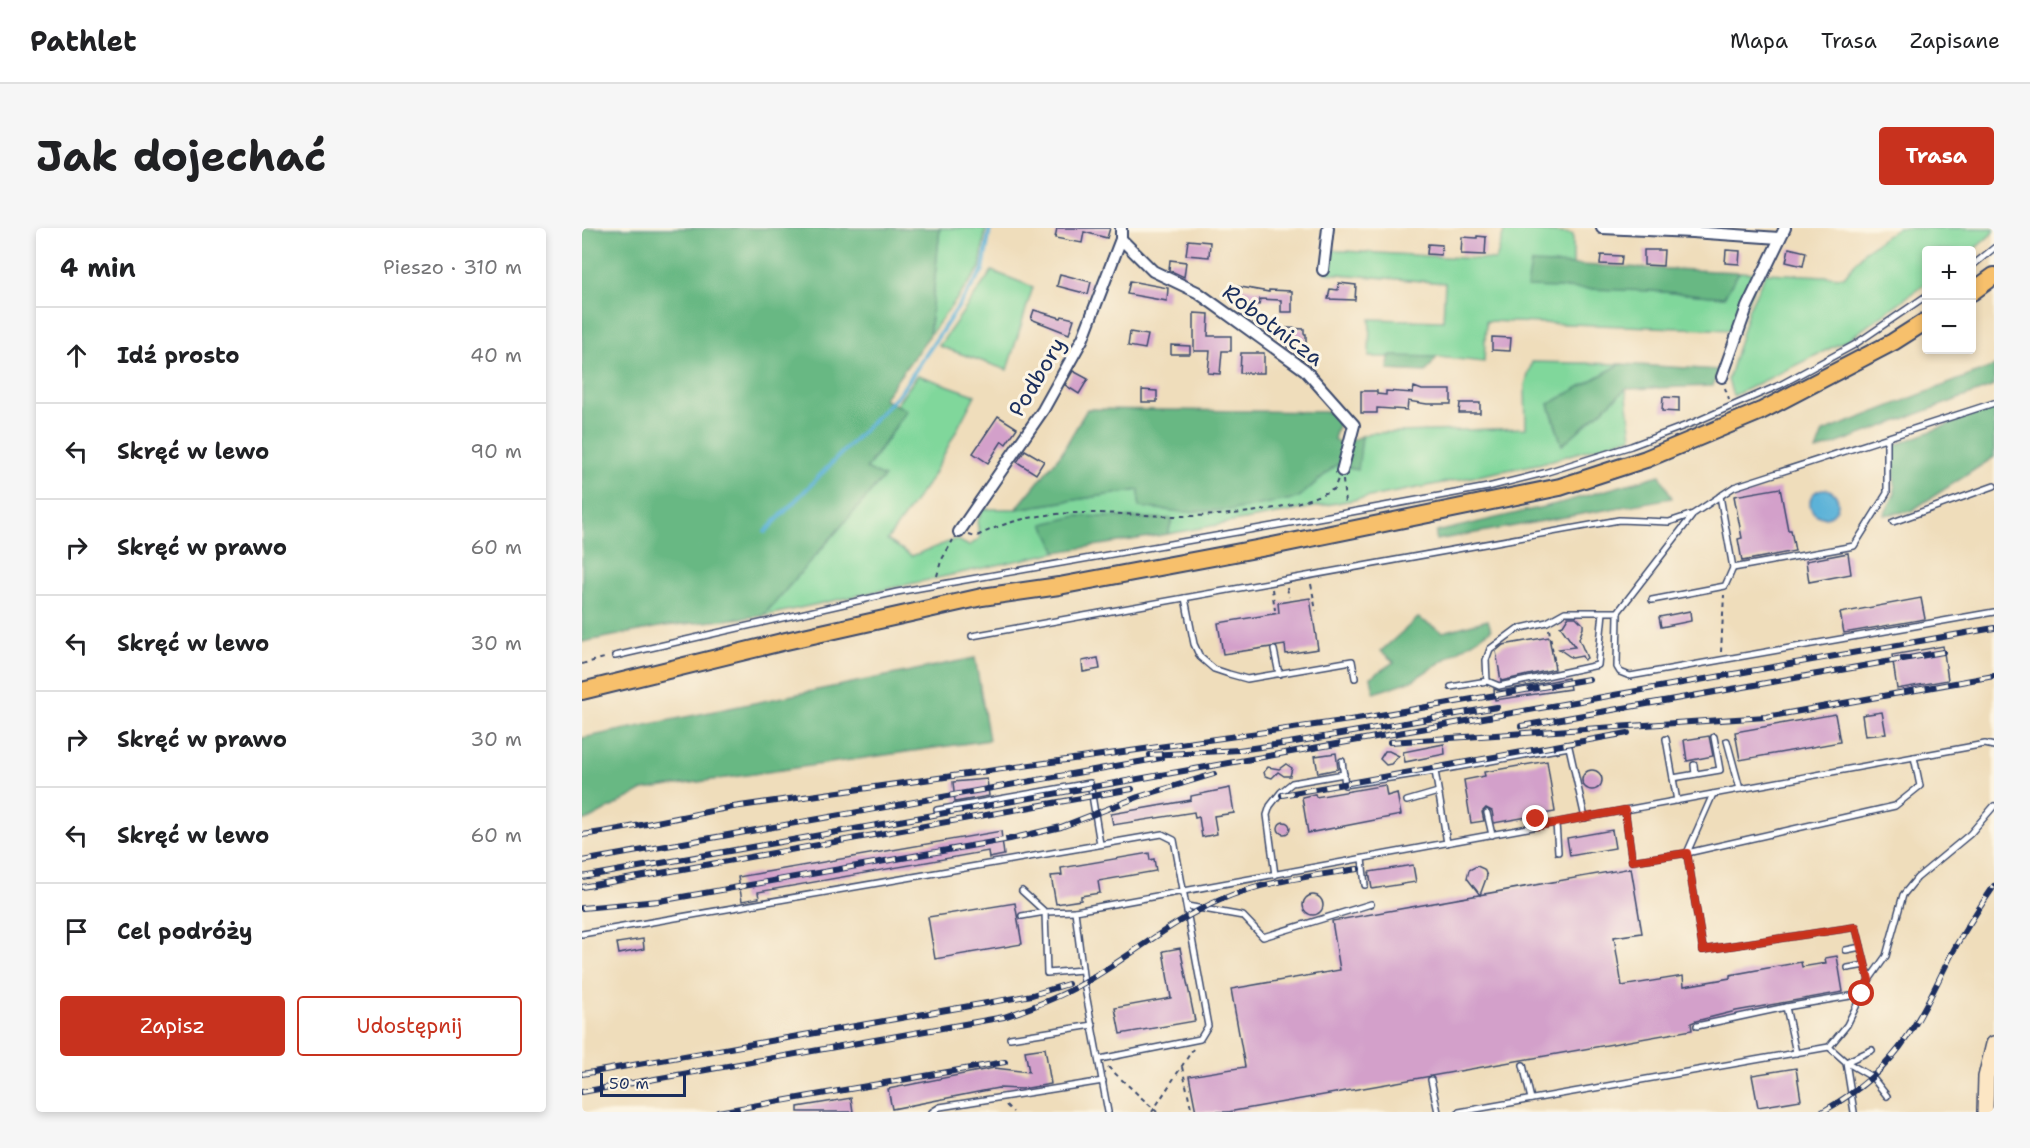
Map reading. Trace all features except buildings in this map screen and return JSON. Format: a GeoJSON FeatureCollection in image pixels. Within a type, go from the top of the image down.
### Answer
{"type":"FeatureCollection","features":[{"type":"Feature","properties":{"kind":"main road"},"geometry":{"type":"LineString","coordinates":[[1976,288],[1994,276]]}},
{"type":"Feature","properties":{"kind":"main road"},"geometry":{"type":"LineString","coordinates":[[582,691],[982,597],[1059,586],[1272,546],[1560,487],[1646,459],[1761,411],[1875,352],[1922,323]]}},
{"type":"Feature","properties":{"kind":"street"},"geometry":{"type":"LineString","coordinates":[[1323,270],[1328,228]]}},
{"type":"Feature","properties":{"kind":"street"},"geometry":{"type":"LineString","coordinates":[[1602,228],[1692,231],[1779,238]]}},
{"type":"Feature","properties":{"kind":"street"},"geometry":{"type":"LineString","coordinates":[[1722,377],[1747,307],[1785,228]]}},
{"type":"Feature","properties":{"kind":"street","name":"Robotnicza"},"geometry":{"type":"LineString","coordinates":[[1121,234],[1153,271],[1197,292],[1305,370],[1325,391],[1354,425],[1342,471]]}},
{"type":"Feature","properties":{"kind":"street","name":"Podbory"},"geometry":{"type":"LineString","coordinates":[[959,532],[1048,400],[1083,338],[1121,234]]}},
{"type":"Feature","properties":{"kind":"street"},"geometry":{"type":"LineString","coordinates":[[1985,1112],[1986,1077],[1994,1044]]}},
{"type":"Feature","properties":{"kind":"lane"},"geometry":{"type":"LineString","coordinates":[[1976,262],[1994,248]]}},
{"type":"Feature","properties":{"kind":"lane"},"geometry":{"type":"LineString","coordinates":[[615,656],[935,585],[1488,487],[1544,473],[1631,446],[1695,422],[1780,385],[1854,345],[1922,299]]}},
{"type":"Feature","properties":{"kind":"lane"},"geometry":{"type":"LineString","coordinates":[[972,636],[1619,520],[1669,522],[1693,514],[1734,487],[1994,404]]}},
{"type":"Feature","properties":{"kind":"lane"},"geometry":{"type":"LineString","coordinates":[[1733,568],[1854,546],[1887,493],[1887,438]]}},
{"type":"Feature","properties":{"kind":"lane"},"geometry":{"type":"LineString","coordinates":[[1893,522],[1994,486]]}},
{"type":"Feature","properties":{"kind":"lane"},"geometry":{"type":"LineString","coordinates":[[1652,600],[1725,586],[1733,568],[1720,496]]}},
{"type":"Feature","properties":{"kind":"lane"},"geometry":{"type":"LineString","coordinates":[[1693,514],[1618,612],[1616,661],[1617,667],[1624,674],[1630,676],[1994,612]]}},
{"type":"Feature","properties":{"kind":"lane"},"geometry":{"type":"LineString","coordinates":[[1185,598],[1194,644],[1200,657],[1214,669],[1247,679],[1352,661],[1355,678]]}},
{"type":"Feature","properties":{"kind":"lane"},"geometry":{"type":"LineString","coordinates":[[1487,681],[1486,660],[1490,650],[1517,629],[1547,622],[1565,612],[1618,612]]}},
{"type":"Feature","properties":{"kind":"lane"},"geometry":{"type":"LineString","coordinates":[[1451,687],[1487,681],[1499,686],[1598,665],[1603,612]]}},
{"type":"Feature","properties":{"kind":"lane"},"geometry":{"type":"LineString","coordinates":[[1274,650],[1279,674]]}},
{"type":"Feature","properties":{"kind":"lane"},"geometry":{"type":"LineString","coordinates":[[1673,778],[1720,770],[1714,737]]}},
{"type":"Feature","properties":{"kind":"lane"},"geometry":{"type":"LineString","coordinates":[[1666,739],[1677,801]]}},
{"type":"Feature","properties":{"kind":"lane"},"geometry":{"type":"LineString","coordinates":[[1727,741],[1740,789]]}},
{"type":"Feature","properties":{"kind":"lane"},"geometry":{"type":"LineString","coordinates":[[1022,916],[1045,912],[1075,911],[1985,744],[1994,746]]}},
{"type":"Feature","properties":{"kind":"lane"},"geometry":{"type":"LineString","coordinates":[[1342,761],[1345,785],[1569,747],[1585,818]]}},
{"type":"Feature","properties":{"kind":"lane"},"geometry":{"type":"LineString","coordinates":[[1625,810],[1632,861],[1687,853],[1895,806],[1920,786],[1914,758]]}},
{"type":"Feature","properties":{"kind":"lane"},"geometry":{"type":"LineString","coordinates":[[1694,765],[1695,774]]}},
{"type":"Feature","properties":{"kind":"lane"},"geometry":{"type":"LineString","coordinates":[[1435,771],[1447,843]]}},
{"type":"Feature","properties":{"kind":"lane"},"geometry":{"type":"LineString","coordinates":[[1275,875],[1267,815],[1270,806],[1292,783],[1344,774]]}},
{"type":"Feature","properties":{"kind":"lane"},"geometry":{"type":"LineString","coordinates":[[937,810],[1090,783],[1100,844]]}},
{"type":"Feature","properties":{"kind":"lane"},"geometry":{"type":"LineString","coordinates":[[1407,801],[1438,792]]}},
{"type":"Feature","properties":{"kind":"lane"},"geometry":{"type":"LineString","coordinates":[[1713,794],[1687,853],[1703,950],[1856,927],[1869,980]]}},
{"type":"Feature","properties":{"kind":"lane"},"geometry":{"type":"LineString","coordinates":[[1459,1112],[1829,1047],[1847,1025],[1869,980],[1886,957],[1903,895],[1917,878],[1970,834],[1994,806]]}},
{"type":"Feature","properties":{"kind":"lane"},"geometry":{"type":"LineString","coordinates":[[1487,813],[1492,835]]}},
{"type":"Feature","properties":{"kind":"lane"},"geometry":{"type":"LineString","coordinates":[[1536,819],[1538,826]]}},
{"type":"Feature","properties":{"kind":"lane"},"geometry":{"type":"LineString","coordinates":[[1515,822],[1517,830]]}},
{"type":"Feature","properties":{"kind":"lane"},"geometry":{"type":"LineString","coordinates":[[1556,823],[1558,852]]}},
{"type":"Feature","properties":{"kind":"lane"},"geometry":{"type":"LineString","coordinates":[[582,934],[1162,834],[1174,840],[1208,1026],[1200,1039],[1100,1059]]}},
{"type":"Feature","properties":{"kind":"lane"},"geometry":{"type":"LineString","coordinates":[[1362,859],[1365,885]]}},
{"type":"Feature","properties":{"kind":"lane"},"geometry":{"type":"LineString","coordinates":[[1022,891],[1045,912],[1047,973],[1083,970]]}},
{"type":"Feature","properties":{"kind":"lane"},"geometry":{"type":"LineString","coordinates":[[1186,906],[1243,916],[1263,937],[1371,904]]}},
{"type":"Feature","properties":{"kind":"lane"},"geometry":{"type":"LineString","coordinates":[[1075,911],[1108,1112]]}},
{"type":"Feature","properties":{"kind":"lane"},"geometry":{"type":"LineString","coordinates":[[1846,950],[1861,947]]}},
{"type":"Feature","properties":{"kind":"lane"},"geometry":{"type":"LineString","coordinates":[[1848,968],[1865,965]]}},
{"type":"Feature","properties":{"kind":"lane"},"geometry":{"type":"LineString","coordinates":[[1697,1026],[1862,994]]}},
{"type":"Feature","properties":{"kind":"lane"},"geometry":{"type":"LineString","coordinates":[[1786,1007],[1796,1053]]}},
{"type":"Feature","properties":{"kind":"lane"},"geometry":{"type":"LineString","coordinates":[[1010,1038],[1093,1026]]}},
{"type":"Feature","properties":{"kind":"lane"},"geometry":{"type":"LineString","coordinates":[[1829,1047],[1846,1062],[1872,1077],[1887,1096]]}},
{"type":"Feature","properties":{"kind":"lane"},"geometry":{"type":"LineString","coordinates":[[1846,1062],[1872,1050]]}},
{"type":"Feature","properties":{"kind":"lane"},"geometry":{"type":"LineString","coordinates":[[1846,1062],[1854,1112]]}},
{"type":"Feature","properties":{"kind":"lane"},"geometry":{"type":"LineString","coordinates":[[1523,1065],[1531,1099]]}},
{"type":"Feature","properties":{"kind":"lane"},"geometry":{"type":"LineString","coordinates":[[1431,1080],[1438,1112]]}},
{"type":"Feature","properties":{"kind":"lane"},"geometry":{"type":"LineString","coordinates":[[932,1112],[940,1107],[1103,1081]]}},
{"type":"Feature","properties":{"kind":"path"},"geometry":{"type":"LineString","coordinates":[[1722,377],[1731,406]]}},
{"type":"Feature","properties":{"kind":"path"},"geometry":{"type":"LineString","coordinates":[[1342,471],[1346,513]]}},
{"type":"Feature","properties":{"kind":"path"},"geometry":{"type":"LineString","coordinates":[[935,585],[941,561],[959,532],[975,537],[995,526],[1032,517],[1076,512],[1181,516],[1232,514],[1314,499],[1334,489],[1342,471]]}},
{"type":"Feature","properties":{"kind":"path"},"geometry":{"type":"LineString","coordinates":[[1310,576],[1316,611]]}},
{"type":"Feature","properties":{"kind":"path"},"geometry":{"type":"LineString","coordinates":[[1272,582],[1275,610]]}},
{"type":"Feature","properties":{"kind":"path"},"geometry":{"type":"LineString","coordinates":[[1720,660],[1725,586]]}},
{"type":"Feature","properties":{"kind":"path"},"geometry":{"type":"LineString","coordinates":[[1547,622],[1557,674]]}},
{"type":"Feature","properties":{"kind":"path"},"geometry":{"type":"LineString","coordinates":[[582,664],[615,656]]}},
{"type":"Feature","properties":{"kind":"path"},"geometry":{"type":"LineString","coordinates":[[1100,1059],[1154,1111],[1200,1039]]}},
{"type":"Feature","properties":{"kind":"path"},"geometry":{"type":"LineString","coordinates":[[1182,1067],[1192,1112]]}},
{"type":"Feature","properties":{"kind":"green space"},"geometry":{"type":"Polygon","coordinates":[[[582,228],[940,228],[929,336],[883,399],[907,410],[866,469],[884,477],[763,616],[665,626],[582,642],[582,228]]]}},
{"type":"Feature","properties":{"kind":"green space"},"geometry":{"type":"Polygon","coordinates":[[[940,228],[986,228],[980,268],[929,336],[940,228]]]}},
{"type":"Feature","properties":{"kind":"green space"},"geometry":{"type":"Polygon","coordinates":[[[1505,228],[1573,234],[1573,265],[1532,264],[1652,291],[1724,297],[1739,272],[1760,273],[1735,330],[1486,321],[1484,362],[1437,357],[1369,357],[1370,319],[1443,321],[1445,283],[1326,273],[1328,250],[1496,260],[1505,228]]]}},
{"type":"Feature","properties":{"kind":"green space"},"geometry":{"type":"Polygon","coordinates":[[[1897,228],[1994,228],[1994,232],[1976,248],[1922,246],[1922,286],[1849,339],[1733,396],[1728,380],[1749,308],[1766,273],[1844,277],[1865,251],[1897,228]]]}},
{"type":"Feature","properties":{"kind":"green space"},"geometry":{"type":"Polygon","coordinates":[[[1531,263],[1739,272],[1724,297],[1652,291],[1527,287],[1531,263]]]}},
{"type":"Feature","properties":{"kind":"green space"},"geometry":{"type":"Polygon","coordinates":[[[992,271],[1033,287],[1007,370],[939,346],[992,271]]]}},
{"type":"Feature","properties":{"kind":"green space"},"geometry":{"type":"Polygon","coordinates":[[[1389,356],[1437,357],[1426,372],[1388,370],[1389,356]]]}},
{"type":"Feature","properties":{"kind":"green space"},"geometry":{"type":"Polygon","coordinates":[[[1532,362],[1621,364],[1549,404],[1562,445],[1626,389],[1632,437],[1542,463],[1168,534],[1172,519],[1044,524],[1057,552],[763,616],[883,478],[866,470],[907,410],[896,405],[918,375],[975,395],[931,479],[887,540],[912,556],[956,539],[969,546],[980,538],[977,522],[983,509],[1017,509],[1139,490],[1298,498],[1336,465],[1357,469],[1362,436],[1370,433],[1526,428],[1525,385],[1532,362]]]}},
{"type":"Feature","properties":{"kind":"green space"},"geometry":{"type":"Polygon","coordinates":[[[1621,364],[1719,370],[1713,386],[1626,389],[1562,445],[1549,404],[1621,364]]]}},
{"type":"Feature","properties":{"kind":"green space"},"geometry":{"type":"Polygon","coordinates":[[[1994,366],[1994,386],[1816,451],[1823,432],[1994,366]]]}},
{"type":"Feature","properties":{"kind":"green space"},"geometry":{"type":"Polygon","coordinates":[[[1087,409],[1332,412],[1340,419],[1334,439],[1341,444],[1362,436],[1358,470],[1336,465],[1298,498],[1232,510],[1182,512],[1139,507],[1139,490],[1016,509],[1061,454],[1087,409]]]}},
{"type":"Feature","properties":{"kind":"green space"},"geometry":{"type":"Polygon","coordinates":[[[1994,409],[1994,457],[1911,511],[1884,515],[1895,493],[1893,446],[1983,411],[1994,409]]]}},
{"type":"Feature","properties":{"kind":"green space"},"geometry":{"type":"Polygon","coordinates":[[[1660,475],[1672,498],[1436,540],[1436,532],[1560,503],[1660,475]]]}},
{"type":"Feature","properties":{"kind":"green space"},"geometry":{"type":"Polygon","coordinates":[[[1077,516],[1172,519],[1168,534],[1057,552],[1043,524],[1077,516]]]}},
{"type":"Feature","properties":{"kind":"green space"},"geometry":{"type":"Polygon","coordinates":[[[1418,618],[1443,632],[1488,620],[1491,630],[1413,680],[1374,693],[1371,677],[1394,662],[1381,651],[1418,618]]]}},
{"type":"Feature","properties":{"kind":"green space"},"geometry":{"type":"Polygon","coordinates":[[[975,658],[989,740],[643,790],[588,820],[582,820],[582,738],[975,658]]]}},
{"type":"Feature","properties":{"kind":"water"},"geometry":{"type":"Polygon","coordinates":[[[1824,489],[1834,493],[1838,503],[1834,513],[1824,517],[1814,513],[1810,503],[1814,493],[1824,489]]]}},
{"type":"Feature","properties":{"kind":"waterway"},"geometry":{"type":"LineString","coordinates":[[765,532],[900,393],[983,270],[990,228]]}},
{"type":"Feature","properties":{"kind":"railway"},"geometry":{"type":"LineString","coordinates":[[582,877],[1994,628]]}},
{"type":"Feature","properties":{"kind":"railway"},"geometry":{"type":"LineString","coordinates":[[1521,726],[1943,652]]}},
{"type":"Feature","properties":{"kind":"railway"},"geometry":{"type":"LineString","coordinates":[[1390,742],[1766,717],[1994,676]]}},
{"type":"Feature","properties":{"kind":"railway"},"geometry":{"type":"LineString","coordinates":[[582,835],[733,807],[1357,719],[1589,679]]}},
{"type":"Feature","properties":{"kind":"railway"},"geometry":{"type":"LineString","coordinates":[[1150,755],[1239,750],[1497,707]]}},
{"type":"Feature","properties":{"kind":"railway"},"geometry":{"type":"LineString","coordinates":[[1282,795],[1628,733]]}},
{"type":"Feature","properties":{"kind":"railway"},"geometry":{"type":"LineString","coordinates":[[582,861],[1161,758]]}},
{"type":"Feature","properties":{"kind":"railway"},"geometry":{"type":"LineString","coordinates":[[582,908],[659,901],[1010,839],[1061,827],[1138,797],[1214,774]]}},
{"type":"Feature","properties":{"kind":"railway"},"geometry":{"type":"LineString","coordinates":[[582,887],[1132,789]]}},
{"type":"Feature","properties":{"kind":"railway"},"geometry":{"type":"LineString","coordinates":[[582,1092],[1004,1017],[1074,988],[1185,918],[1220,900],[1253,888],[1358,869]]}},
{"type":"Feature","properties":{"kind":"railway"},"geometry":{"type":"LineString","coordinates":[[1822,1112],[1846,1097],[1880,1070],[1899,1048],[1921,1015],[1957,944],[1994,886]]}},
{"type":"Feature","properties":{"kind":"railway"},"geometry":{"type":"LineString","coordinates":[[582,1074],[1032,995],[1068,984]]}},
{"type":"Feature","properties":{"kind":"railway"},"geometry":{"type":"LineString","coordinates":[[718,1112],[1005,1062]]}},
{"type":"Feature","properties":{"kind":"route"},"geometry":{"type":"LineString","coordinates":[[1536,819],[1538,826],[1625,810],[1632,861],[1687,853],[1703,950],[1856,927],[1869,980],[1862,994]]}}]}
